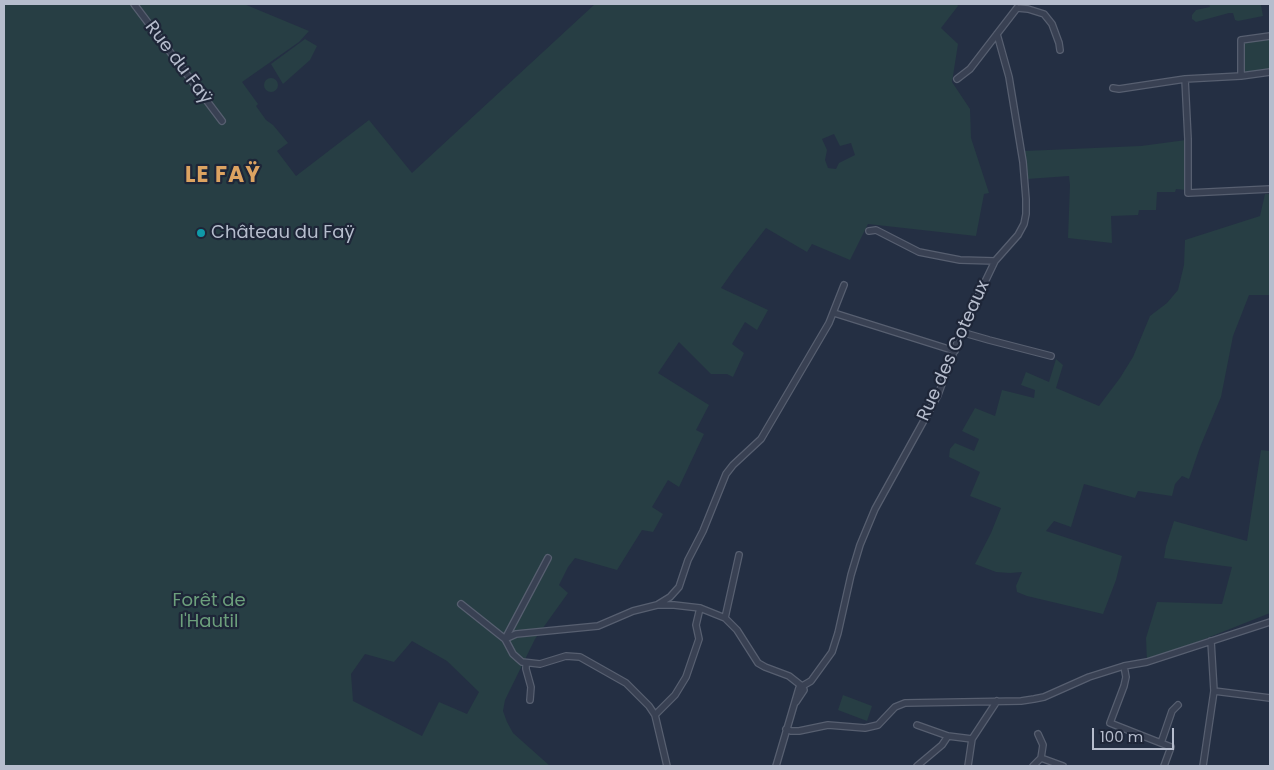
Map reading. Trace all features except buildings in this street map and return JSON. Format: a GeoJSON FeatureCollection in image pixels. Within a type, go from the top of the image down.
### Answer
{"type":"FeatureCollection","features":[{"type":"Feature","properties":{"kind":"street","name":"Rue du Faÿ"},"geometry":{"type":"LineString","coordinates":[[134,4],[222,121]]}},
{"type":"Feature","properties":{"kind":"street"},"geometry":{"type":"LineString","coordinates":[[957,79],[970,69],[1017,6],[1044,14],[1055,32],[1060,50]]}},
{"type":"Feature","properties":{"kind":"street","name":"Rue des Coteaux"},"geometry":{"type":"LineString","coordinates":[[776,766],[799,688],[814,678],[832,652],[860,545],[876,509],[938,395],[961,332],[995,261],[1024,224],[1026,199],[1017,118],[1009,77],[997,34]]}},
{"type":"Feature","properties":{"kind":"street"},"geometry":{"type":"LineString","coordinates":[[1240,76],[1241,40],[1270,36]]}},
{"type":"Feature","properties":{"kind":"street"},"geometry":{"type":"LineString","coordinates":[[1112,88],[1119,89],[1184,79],[1240,76],[1270,72]]}},
{"type":"Feature","properties":{"kind":"street"},"geometry":{"type":"LineString","coordinates":[[1184,79],[1188,139],[1188,194],[1270,189]]}},
{"type":"Feature","properties":{"kind":"street"},"geometry":{"type":"LineString","coordinates":[[869,231],[876,230],[919,252],[960,260],[995,261]]}},
{"type":"Feature","properties":{"kind":"street"},"geometry":{"type":"LineString","coordinates":[[505,639],[516,634],[598,626],[657,605],[670,597],[679,587],[688,560],[703,531],[726,474],[762,439],[829,323],[844,285]]}},
{"type":"Feature","properties":{"kind":"street"},"geometry":{"type":"LineString","coordinates":[[834,312],[955,351]]}},
{"type":"Feature","properties":{"kind":"street"},"geometry":{"type":"LineString","coordinates":[[961,332],[1051,356]]}},
{"type":"Feature","properties":{"kind":"street"},"geometry":{"type":"LineString","coordinates":[[725,618],[739,555]]}},
{"type":"Feature","properties":{"kind":"street"},"geometry":{"type":"LineString","coordinates":[[505,639],[548,558]]}},
{"type":"Feature","properties":{"kind":"street"},"geometry":{"type":"LineString","coordinates":[[461,604],[505,639],[513,654],[526,664],[540,664],[566,656],[580,657],[600,667],[631,687],[655,715],[667,766]]}},
{"type":"Feature","properties":{"kind":"street"},"geometry":{"type":"LineString","coordinates":[[657,605],[700,608],[725,618],[737,630],[758,663],[789,676],[803,687]]}},
{"type":"Feature","properties":{"kind":"street"},"geometry":{"type":"LineString","coordinates":[[655,715],[683,684],[699,639],[696,625],[700,608]]}},
{"type":"Feature","properties":{"kind":"street"},"geometry":{"type":"LineString","coordinates":[[786,729],[799,731],[828,725],[865,728],[878,725],[895,708],[905,703],[1021,701],[1044,697],[1089,677],[1124,666],[1147,662],[1270,622]]}},
{"type":"Feature","properties":{"kind":"street"},"geometry":{"type":"LineString","coordinates":[[1204,766],[1214,691],[1212,642]]}},
{"type":"Feature","properties":{"kind":"street"},"geometry":{"type":"LineString","coordinates":[[526,664],[531,687],[530,700]]}},
{"type":"Feature","properties":{"kind":"street"},"geometry":{"type":"LineString","coordinates":[[1124,666],[1126,677],[1124,686],[1110,722],[1171,747],[1164,766]]}},
{"type":"Feature","properties":{"kind":"street"},"geometry":{"type":"LineString","coordinates":[[1214,691],[1270,698]]}},
{"type":"Feature","properties":{"kind":"street"},"geometry":{"type":"LineString","coordinates":[[968,766],[972,739],[997,701]]}},
{"type":"Feature","properties":{"kind":"street"},"geometry":{"type":"LineString","coordinates":[[1160,743],[1172,711],[1178,705]]}},
{"type":"Feature","properties":{"kind":"street"},"geometry":{"type":"LineString","coordinates":[[917,725],[948,736],[972,739]]}},
{"type":"Feature","properties":{"kind":"street"},"geometry":{"type":"LineString","coordinates":[[1033,766],[1041,758],[1043,745],[1038,734]]}},
{"type":"Feature","properties":{"kind":"street"},"geometry":{"type":"LineString","coordinates":[[917,766],[942,745],[948,736]]}},
{"type":"Feature","properties":{"kind":"street"},"geometry":{"type":"LineString","coordinates":[[1041,758],[1064,766]]}},
{"type":"Feature","properties":{"kind":"green space","name":"Forêt de l'Hautil"},"geometry":{"type":"Polygon","coordinates":[[[4,4],[244,4],[309,31],[299,42],[242,82],[258,104],[256,106],[266,120],[273,125],[288,143],[277,151],[296,176],[369,120],[412,173],[595,4],[957,4],[958,6],[941,28],[958,44],[952,82],[970,109],[971,138],[989,193],[984,194],[976,236],[868,224],[850,260],[812,244],[807,252],[766,228],[721,288],[768,310],[757,330],[745,322],[732,344],[744,353],[733,377],[727,374],[711,374],[679,342],[658,373],[709,405],[696,430],[704,434],[679,487],[668,480],[652,507],[663,514],[653,532],[642,530],[617,570],[575,558],[559,585],[568,593],[535,639],[505,700],[503,711],[513,733],[550,766],[4,766],[4,4]],[[834,134],[822,139],[827,150],[825,160],[828,168],[836,169],[839,163],[855,155],[851,143],[840,146],[834,134]],[[412,641],[394,662],[365,654],[351,674],[353,701],[422,736],[439,702],[467,714],[479,692],[447,661],[412,641]]]}},
{"type":"Feature","properties":{"kind":"green space"},"geometry":{"type":"Polygon","coordinates":[[[1209,4],[1270,4],[1261,5],[1263,16],[1238,21],[1235,20],[1233,13],[1196,22],[1192,19],[1192,15],[1196,10],[1210,7],[1209,4]]]}},
{"type":"Feature","properties":{"kind":"green space"},"geometry":{"type":"Polygon","coordinates":[[[1270,36],[1270,74],[1241,76],[1239,39],[1270,36]]]}},
{"type":"Feature","properties":{"kind":"green space"},"geometry":{"type":"Polygon","coordinates":[[[305,39],[317,46],[310,60],[283,84],[271,64],[305,39]]]}},
{"type":"Feature","properties":{"kind":"green space"},"geometry":{"type":"Polygon","coordinates":[[[268,78],[274,78],[278,85],[274,92],[268,92],[264,88],[264,82],[268,78]]]}},
{"type":"Feature","properties":{"kind":"green space"},"geometry":{"type":"Polygon","coordinates":[[[1186,140],[1186,190],[1176,189],[1175,192],[1157,192],[1156,210],[1139,210],[1138,215],[1111,216],[1112,243],[1068,238],[1069,176],[1027,179],[1024,151],[1141,146],[1186,140]]]}},
{"type":"Feature","properties":{"kind":"green space"},"geometry":{"type":"Polygon","coordinates":[[[1265,194],[1270,194],[1270,295],[1249,295],[1233,336],[1221,397],[1189,479],[1182,476],[1175,484],[1172,496],[1138,491],[1135,498],[1084,484],[1071,527],[1054,521],[1046,531],[1122,556],[1116,580],[1103,614],[1027,596],[1017,592],[1016,586],[1022,572],[996,572],[975,564],[1001,508],[970,496],[980,472],[949,457],[950,449],[955,443],[974,451],[979,439],[962,431],[975,408],[995,416],[1002,390],[1034,398],[1035,390],[1021,385],[1026,372],[1049,382],[1056,359],[1063,365],[1056,388],[1099,406],[1133,357],[1150,316],[1167,303],[1178,290],[1184,265],[1185,240],[1260,216],[1265,194]]]}},
{"type":"Feature","properties":{"kind":"green space"},"geometry":{"type":"Polygon","coordinates":[[[1261,450],[1270,451],[1270,613],[1147,662],[1146,638],[1157,602],[1222,604],[1232,567],[1164,558],[1174,521],[1247,541],[1261,450]]]}},
{"type":"Feature","properties":{"kind":"green space"},"geometry":{"type":"Polygon","coordinates":[[[843,695],[872,706],[867,721],[838,710],[843,695]]]}},
{"type":"Feature","properties":{"kind":"place","name":"Château du Faÿ"},"geometry":{"type":"Point","coordinates":[201,233]}},
{"type":"Feature","properties":{"kind":"district","name":"LE FAŸ"},"geometry":{"type":"Point","coordinates":[223,176]}}]}
